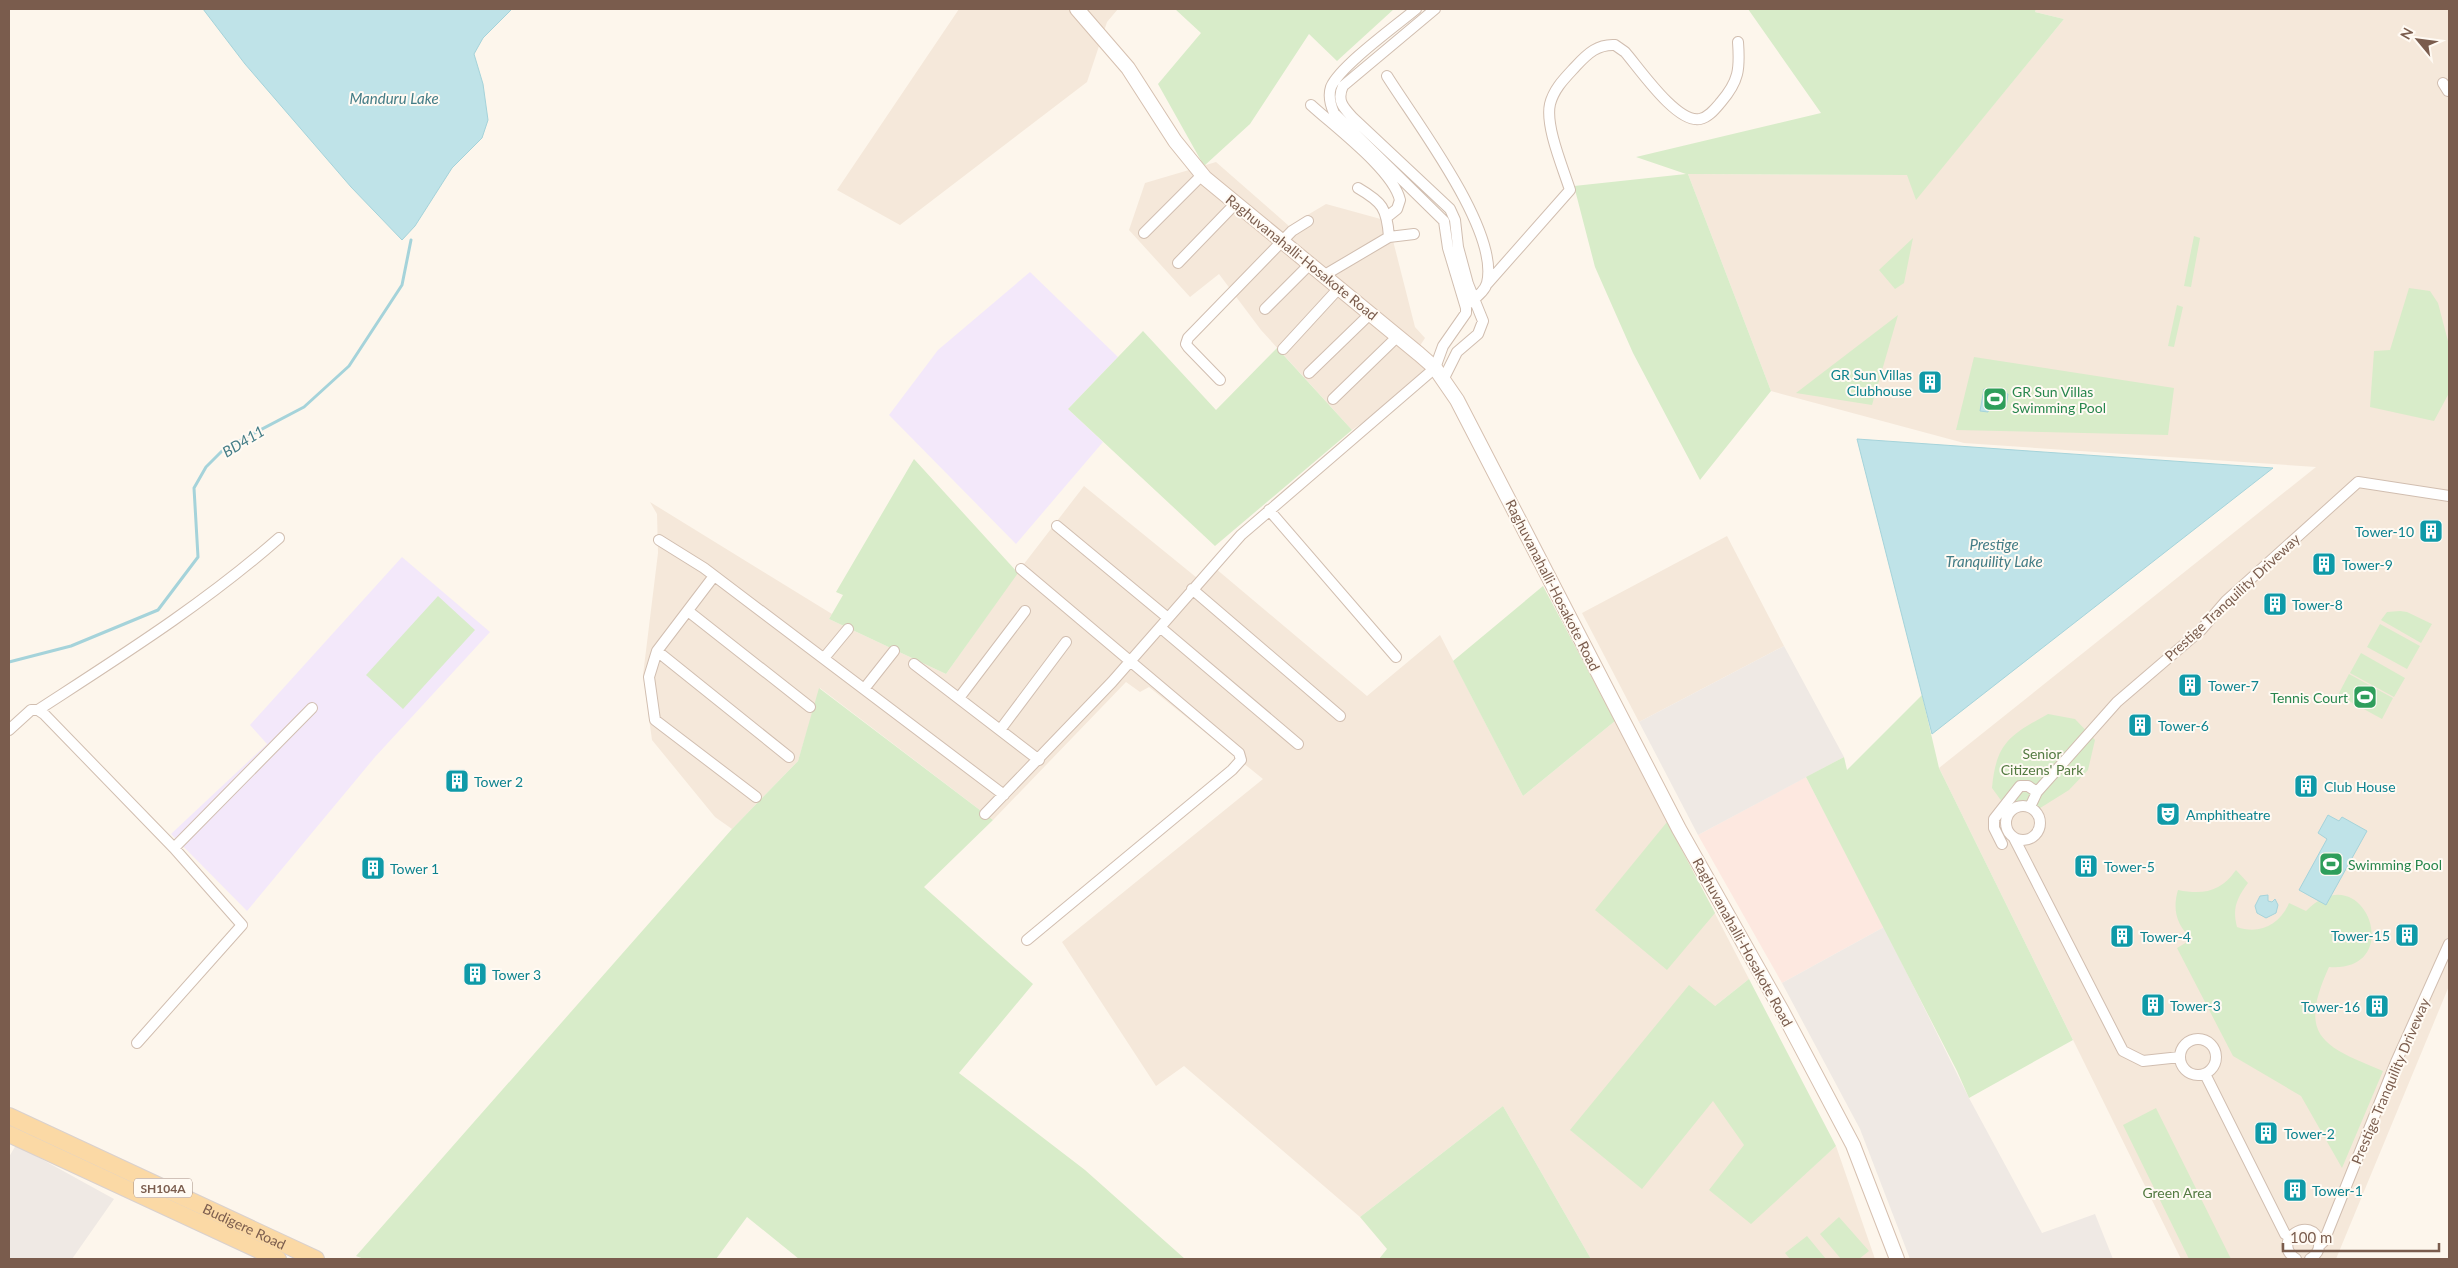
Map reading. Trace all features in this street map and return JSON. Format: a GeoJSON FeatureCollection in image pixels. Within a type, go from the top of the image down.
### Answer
{"type":"FeatureCollection","features":[{"type":"Feature","properties":{"kind":"main road","name":"Raghuvanahalli-Hosakote Road"},"geometry":{"type":"LineString","coordinates":[[1077,9],[1128,68],[1175,141],[1202,175],[1309,265],[1371,312],[1439,374],[1457,400],[1679,829],[1782,1011],[1853,1145],[1897,1259]]}},
{"type":"Feature","properties":{"kind":"main road","name":"Budigere Road"},"geometry":{"type":"LineString","coordinates":[[9,1116],[316,1259]]}},
{"type":"Feature","properties":{"kind":"main road","name":"Budigere Road"},"geometry":{"type":"LineString","coordinates":[[9,1134],[278,1259]]}},
{"type":"Feature","properties":{"kind":"street"},"geometry":{"type":"LineString","coordinates":[[985,814],[1039,760],[1130,661],[1240,535],[1268,510],[1439,374],[1457,352],[1478,334],[1482,326],[1481,314],[1470,302],[1453,214],[1334,98],[1334,82],[1340,73],[1416,9]]}},
{"type":"Feature","properties":{"kind":"street"},"geometry":{"type":"LineString","coordinates":[[1334,98],[1343,86],[1435,9]]}},
{"type":"Feature","properties":{"kind":"street"},"geometry":{"type":"LineString","coordinates":[[1439,374],[1443,346],[1466,313],[1470,302],[1570,190],[1549,120],[1550,104],[1561,83],[1580,61],[1598,47],[1615,45],[1625,52],[1675,109],[1690,119],[1701,119],[1712,113],[1733,87],[1739,67],[1738,42]]}},
{"type":"Feature","properties":{"kind":"street"},"geometry":{"type":"LineString","coordinates":[[1386,76],[1467,201],[1488,255],[1487,284]]}},
{"type":"Feature","properties":{"kind":"street"},"geometry":{"type":"LineString","coordinates":[[1312,105],[1394,184],[1400,200],[1397,209],[1387,217]]}},
{"type":"Feature","properties":{"kind":"street"},"geometry":{"type":"LineString","coordinates":[[1144,233],[1202,175]]}},
{"type":"Feature","properties":{"kind":"street"},"geometry":{"type":"LineString","coordinates":[[1358,188],[1379,200],[1387,217],[1389,237]]}},
{"type":"Feature","properties":{"kind":"street"},"geometry":{"type":"LineString","coordinates":[[1178,263],[1235,204]]}},
{"type":"Feature","properties":{"kind":"street"},"geometry":{"type":"LineString","coordinates":[[1220,380],[1188,348],[1186,344],[1188,338],[1292,231],[1308,221]]}},
{"type":"Feature","properties":{"kind":"street"},"geometry":{"type":"LineString","coordinates":[[1323,276],[1389,237],[1414,234]]}},
{"type":"Feature","properties":{"kind":"street"},"geometry":{"type":"LineString","coordinates":[[1265,309],[1309,265]]}},
{"type":"Feature","properties":{"kind":"street"},"geometry":{"type":"LineString","coordinates":[[1283,350],[1339,288]]}},
{"type":"Feature","properties":{"kind":"street"},"geometry":{"type":"LineString","coordinates":[[1309,372],[1371,312]]}},
{"type":"Feature","properties":{"kind":"street"},"geometry":{"type":"LineString","coordinates":[[1333,399],[1398,336]]}},
{"type":"Feature","properties":{"kind":"street","name":"Prestige Tranquility Driveway"},"geometry":{"type":"LineString","coordinates":[[2030,807],[2037,792],[2117,702],[2201,630],[2226,600],[2358,482],[2449,496]]}},
{"type":"Feature","properties":{"kind":"street"},"geometry":{"type":"LineString","coordinates":[[1268,510],[1396,657]]}},
{"type":"Feature","properties":{"kind":"street"},"geometry":{"type":"LineString","coordinates":[[1058,526],[1168,618]]}},
{"type":"Feature","properties":{"kind":"street"},"geometry":{"type":"LineString","coordinates":[[9,730],[31,710],[38,710],[162,629],[235,576],[279,538]]}},
{"type":"Feature","properties":{"kind":"street"},"geometry":{"type":"LineString","coordinates":[[659,540],[714,576],[1004,794]]}},
{"type":"Feature","properties":{"kind":"street"},"geometry":{"type":"LineString","coordinates":[[1021,569],[1239,753],[1240,760],[1232,770],[1027,940]]}},
{"type":"Feature","properties":{"kind":"street"},"geometry":{"type":"LineString","coordinates":[[714,576],[657,651],[649,677],[655,720],[756,797]]}},
{"type":"Feature","properties":{"kind":"street"},"geometry":{"type":"LineString","coordinates":[[1192,589],[1340,716]]}},
{"type":"Feature","properties":{"kind":"street"},"geometry":{"type":"LineString","coordinates":[[688,611],[810,707]]}},
{"type":"Feature","properties":{"kind":"street"},"geometry":{"type":"LineString","coordinates":[[959,698],[1025,611]]}},
{"type":"Feature","properties":{"kind":"street"},"geometry":{"type":"LineString","coordinates":[[824,658],[848,628]]}},
{"type":"Feature","properties":{"kind":"street"},"geometry":{"type":"LineString","coordinates":[[1160,628],[1298,744]]}},
{"type":"Feature","properties":{"kind":"street"},"geometry":{"type":"LineString","coordinates":[[1000,730],[1066,642]]}},
{"type":"Feature","properties":{"kind":"street"},"geometry":{"type":"LineString","coordinates":[[864,689],[894,650]]}},
{"type":"Feature","properties":{"kind":"street"},"geometry":{"type":"LineString","coordinates":[[657,651],[789,757]]}},
{"type":"Feature","properties":{"kind":"street"},"geometry":{"type":"LineString","coordinates":[[914,664],[1039,760]]}},
{"type":"Feature","properties":{"kind":"street"},"geometry":{"type":"LineString","coordinates":[[174,848],[312,708]]}},
{"type":"Feature","properties":{"kind":"street"},"geometry":{"type":"LineString","coordinates":[[38,710],[174,848],[242,925],[137,1043]]}},
{"type":"Feature","properties":{"kind":"street"},"geometry":{"type":"LineString","coordinates":[[2002,844],[1993,825],[1996,815],[2020,786],[2028,786],[2037,792]]}},
{"type":"Feature","properties":{"kind":"street"},"geometry":{"type":"LineString","coordinates":[[2014,838],[2029,839],[2037,833],[2040,821],[2038,815],[2030,807],[2018,806],[2013,808],[2006,817],[2006,829],[2014,838],[2123,1051],[2143,1061],[2180,1057]]}},
{"type":"Feature","properties":{"kind":"street","name":"Prestige Tranquility Driveway"},"geometry":{"type":"LineString","coordinates":[[2312,1259],[2324,1241],[2396,1062],[2449,944]]}},
{"type":"Feature","properties":{"kind":"street"},"geometry":{"type":"LineString","coordinates":[[2193,1040],[2205,1040],[2214,1048],[2216,1060],[2205,1074],[2195,1075],[2186,1071],[2180,1057],[2184,1046],[2193,1040]]}},
{"type":"Feature","properties":{"kind":"street"},"geometry":{"type":"LineString","coordinates":[[2205,1074],[2285,1234],[2290,1237]]}},
{"type":"Feature","properties":{"kind":"street"},"geometry":{"type":"LineString","coordinates":[[2296,1259],[2289,1251],[2290,1237],[2298,1230],[2308,1230],[2316,1236],[2319,1246]]}},
{"type":"Feature","properties":{"kind":"shaded area"},"geometry":{"type":"Polygon","coordinates":[[[959,9],[1118,9],[1107,22],[1087,82],[900,225],[837,190],[959,9]]]}},
{"type":"Feature","properties":{"kind":"shaded area"},"geometry":{"type":"Polygon","coordinates":[[[2036,9],[2449,9],[2449,986],[2336,1259],[2181,1259],[1939,768],[2316,467],[1964,443],[1771,391],[1688,174],[1908,175],[1916,199],[2064,19],[2035,12],[2036,9]]]}},
{"type":"Feature","properties":{"kind":"shaded area"},"geometry":{"type":"Polygon","coordinates":[[[1216,162],[1289,226],[1326,204],[1388,221],[1415,327],[1425,338],[1414,355],[1429,375],[1352,430],[1261,330],[1219,274],[1190,297],[1129,230],[1145,183],[1216,162]]]}},
{"type":"Feature","properties":{"kind":"shaded area"},"geometry":{"type":"Polygon","coordinates":[[[1030,272],[1118,357],[1068,409],[1103,442],[1016,544],[889,415],[938,350],[1030,272]]]}},
{"type":"Feature","properties":{"kind":"shaded area"},"geometry":{"type":"Polygon","coordinates":[[[1084,486],[1202,582],[1215,568],[1367,696],[1440,635],[1523,796],[1615,721],[1749,979],[1672,1040],[1780,1196],[1836,1146],[1875,1259],[1591,1259],[1503,1106],[1360,1217],[1184,1066],[1156,1086],[1062,942],[1263,779],[1149,687],[1140,692],[1126,682],[993,820],[820,688],[798,761],[732,829],[715,817],[652,740],[643,675],[658,553],[657,514],[650,502],[832,614],[829,619],[946,674],[1017,573],[1084,486]]]}},
{"type":"Feature","properties":{"kind":"shaded area"},"geometry":{"type":"Polygon","coordinates":[[[1727,536],[1784,646],[1639,722],[1582,613],[1727,536]]]}},
{"type":"Feature","properties":{"kind":"shaded area"},"geometry":{"type":"Polygon","coordinates":[[[402,557],[490,632],[375,757],[247,911],[171,834],[267,744],[250,725],[402,557]]]}},
{"type":"Feature","properties":{"kind":"shaded area"},"geometry":{"type":"Polygon","coordinates":[[[1784,646],[1844,757],[1698,835],[1639,722],[1784,646]]]}},
{"type":"Feature","properties":{"kind":"shaded area"},"geometry":{"type":"Polygon","coordinates":[[[1806,777],[1884,927],[1782,983],[1698,835],[1806,777]]]}},
{"type":"Feature","properties":{"kind":"shaded area"},"geometry":{"type":"Polygon","coordinates":[[[1884,927],[1969,1098],[2042,1233],[2095,1214],[2113,1259],[1910,1259],[1860,1129],[1782,983],[1884,927]]]}},
{"type":"Feature","properties":{"kind":"shaded area"},"geometry":{"type":"Polygon","coordinates":[[[16,1145],[114,1199],[72,1259],[9,1259],[9,1157],[16,1145]]]}},
{"type":"Feature","properties":{"kind":"green space"},"geometry":{"type":"Polygon","coordinates":[[[1175,9],[1394,9],[1337,61],[1309,34],[1250,124],[1204,166],[1158,84],[1201,33],[1175,9]]]}},
{"type":"Feature","properties":{"kind":"green space"},"geometry":{"type":"Polygon","coordinates":[[[1748,9],[2036,9],[2035,12],[2064,19],[1916,200],[1907,175],[1688,174],[1771,391],[1700,480],[1633,353],[1595,267],[1574,186],[1686,174],[1636,157],[1821,113],[1748,9]]]}},
{"type":"Feature","properties":{"kind":"green space"},"geometry":{"type":"Polygon","coordinates":[[[2194,236],[2200,238],[2191,287],[2184,286],[2194,236]]]}},
{"type":"Feature","properties":{"kind":"green space"},"geometry":{"type":"Polygon","coordinates":[[[1913,238],[1904,283],[1895,289],[1879,270],[1913,238]]]}},
{"type":"Feature","properties":{"kind":"green space"},"geometry":{"type":"Polygon","coordinates":[[[2409,288],[2430,291],[2438,303],[2449,345],[2449,393],[2434,421],[2370,407],[2374,351],[2390,350],[2409,288]]]}},
{"type":"Feature","properties":{"kind":"green space"},"geometry":{"type":"Polygon","coordinates":[[[2177,305],[2183,307],[2174,347],[2168,346],[2177,305]]]}},
{"type":"Feature","properties":{"kind":"green space"},"geometry":{"type":"Polygon","coordinates":[[[1898,315],[1872,405],[1796,393],[1898,315]]]}},
{"type":"Feature","properties":{"kind":"green space"},"geometry":{"type":"Polygon","coordinates":[[[1143,331],[1216,410],[1277,348],[1352,430],[1215,546],[1068,409],[1143,331]]]}},
{"type":"Feature","properties":{"kind":"green space"},"geometry":{"type":"Polygon","coordinates":[[[1974,357],[2174,388],[2168,435],[1956,430],[1974,357]]]}},
{"type":"Feature","properties":{"kind":"green space"},"geometry":{"type":"Polygon","coordinates":[[[914,459],[1018,573],[946,674],[829,619],[843,595],[836,592],[914,459]]]}},
{"type":"Feature","properties":{"kind":"green space"},"geometry":{"type":"Polygon","coordinates":[[[1543,586],[1615,721],[1523,796],[1453,661],[1543,586]]]}},
{"type":"Feature","properties":{"kind":"green space"},"geometry":{"type":"Polygon","coordinates":[[[438,596],[475,630],[403,709],[366,675],[438,596]]]}},
{"type":"Feature","properties":{"kind":"green space"},"geometry":{"type":"Polygon","coordinates":[[[2387,612],[2407,612],[2432,624],[2421,643],[2381,620],[2387,612]]]}},
{"type":"Feature","properties":{"kind":"green space"},"geometry":{"type":"Polygon","coordinates":[[[2380,624],[2420,646],[2407,669],[2367,647],[2380,624]]]}},
{"type":"Feature","properties":{"kind":"green space"},"geometry":{"type":"Polygon","coordinates":[[[2361,653],[2405,678],[2394,697],[2350,673],[2361,653]]]}},
{"type":"Feature","properties":{"kind":"green space","name":"Tennis Court"},"geometry":{"type":"Polygon","coordinates":[[[2349,674],[2393,698],[2382,719],[2338,695],[2349,674]]]}},
{"type":"Feature","properties":{"kind":"green space"},"geometry":{"type":"Polygon","coordinates":[[[819,688],[993,820],[924,887],[1033,984],[959,1073],[1085,1170],[1185,1259],[799,1259],[747,1217],[716,1259],[364,1259],[356,1256],[732,829],[798,761],[819,688]]]}},
{"type":"Feature","properties":{"kind":"green space"},"geometry":{"type":"Polygon","coordinates":[[[1922,695],[1939,768],[2073,1040],[1969,1098],[1957,1071],[1806,777],[1844,757],[1847,770],[1922,695]]]}},
{"type":"Feature","properties":{"kind":"green space","name":"Senior Citizens' Park"},"geometry":{"type":"Polygon","coordinates":[[[2048,714],[2075,719],[2095,740],[2088,770],[2069,790],[2037,810],[2008,810],[1992,788],[1997,760],[2001,750],[2007,742],[2024,728],[2048,714]]]}},
{"type":"Feature","properties":{"kind":"green space"},"geometry":{"type":"Polygon","coordinates":[[[1667,822],[1715,913],[1667,970],[1595,910],[1667,822]]]}},
{"type":"Feature","properties":{"kind":"green space"},"geometry":{"type":"Polygon","coordinates":[[[2236,870],[2248,883],[2236,904],[2237,927],[2253,930],[2261,929],[2280,917],[2289,903],[2306,911],[2327,897],[2345,896],[2360,904],[2369,919],[2372,936],[2367,952],[2353,964],[2329,967],[2320,991],[2316,1009],[2316,1024],[2322,1036],[2331,1046],[2383,1071],[2342,1168],[2301,1096],[2233,1056],[2177,948],[2192,939],[2183,929],[2177,917],[2176,897],[2178,890],[2203,892],[2211,890],[2224,883],[2236,870]]]}},
{"type":"Feature","properties":{"kind":"green space"},"geometry":{"type":"Polygon","coordinates":[[[1749,979],[1836,1146],[1751,1224],[1709,1190],[1744,1145],[1713,1101],[1642,1189],[1570,1130],[1689,985],[1715,1006],[1749,979]]]}},
{"type":"Feature","properties":{"kind":"green space"},"geometry":{"type":"Polygon","coordinates":[[[1503,1106],[1591,1259],[1379,1259],[1387,1249],[1360,1217],[1503,1106]]]}},
{"type":"Feature","properties":{"kind":"green space","name":"Green Area"},"geometry":{"type":"Polygon","coordinates":[[[2156,1108],[2231,1259],[2189,1259],[2123,1125],[2156,1108]]]}},
{"type":"Feature","properties":{"kind":"green space"},"geometry":{"type":"Polygon","coordinates":[[[1839,1217],[1869,1251],[1859,1259],[1841,1259],[1820,1234],[1839,1217]]]}},
{"type":"Feature","properties":{"kind":"green space"},"geometry":{"type":"Polygon","coordinates":[[[1807,1236],[1826,1259],[1790,1259],[1785,1253],[1807,1236]]]}},
{"type":"Feature","properties":{"kind":"water","name":"Manduru Lake"},"geometry":{"type":"Polygon","coordinates":[[[203,9],[512,9],[483,38],[474,54],[483,84],[488,120],[482,138],[452,168],[415,226],[402,240],[351,187],[245,64],[203,9]]]}},
{"type":"Feature","properties":{"kind":"water","name":"GR Sun Villas Swimming Pool"},"geometry":{"type":"Polygon","coordinates":[[[1984,389],[2008,394],[2006,407],[1990,404],[1988,412],[1980,411],[1984,389]]]}},
{"type":"Feature","properties":{"kind":"water","name":"Prestige Tranquility Lake"},"geometry":{"type":"Polygon","coordinates":[[[1857,439],[2273,468],[1932,734],[1857,439]]]}},
{"type":"Feature","properties":{"kind":"water","name":"Swimming Pool"},"geometry":{"type":"Polygon","coordinates":[[[2328,815],[2339,821],[2342,817],[2367,831],[2326,905],[2299,890],[2327,839],[2318,833],[2328,815]]]}},
{"type":"Feature","properties":{"kind":"water"},"geometry":{"type":"Polygon","coordinates":[[[2268,895],[2268,901],[2272,902],[2275,899],[2278,905],[2276,913],[2266,918],[2257,913],[2255,906],[2260,896],[2268,895]]]}},
{"type":"Feature","properties":{"kind":"waterway","name":"BD411"},"geometry":{"type":"LineString","coordinates":[[9,662],[71,646],[158,610],[198,557],[194,488],[206,467],[224,449],[304,407],[349,366],[402,285],[411,240]]}},
{"type":"Feature","properties":{"kind":"place","name":"GR Sun Villas Clubhouse"},"geometry":{"type":"Point","coordinates":[1930,382]}},
{"type":"Feature","properties":{"kind":"place","name":"GR Sun Villas Swimming Pool"},"geometry":{"type":"Point","coordinates":[1995,399]}},
{"type":"Feature","properties":{"kind":"place","name":"Tower-10"},"geometry":{"type":"Point","coordinates":[2431,531]}},
{"type":"Feature","properties":{"kind":"place","name":"Tower-9"},"geometry":{"type":"Point","coordinates":[2324,564]}},
{"type":"Feature","properties":{"kind":"place","name":"Tower-8"},"geometry":{"type":"Point","coordinates":[2275,604]}},
{"type":"Feature","properties":{"kind":"place","name":"Tower-7"},"geometry":{"type":"Point","coordinates":[2190,685]}},
{"type":"Feature","properties":{"kind":"place","name":"Tennis Court"},"geometry":{"type":"Point","coordinates":[2365,697]}},
{"type":"Feature","properties":{"kind":"place","name":"Tower-6"},"geometry":{"type":"Point","coordinates":[2140,725]}},
{"type":"Feature","properties":{"kind":"place","name":"Tower 2"},"geometry":{"type":"Point","coordinates":[457,781]}},
{"type":"Feature","properties":{"kind":"place","name":"Club House"},"geometry":{"type":"Point","coordinates":[2306,786]}},
{"type":"Feature","properties":{"kind":"place","name":"Amphitheatre"},"geometry":{"type":"Point","coordinates":[2168,814]}},
{"type":"Feature","properties":{"kind":"place","name":"Swimming Pool"},"geometry":{"type":"Point","coordinates":[2331,864]}},
{"type":"Feature","properties":{"kind":"place","name":"Tower-5"},"geometry":{"type":"Point","coordinates":[2086,866]}},
{"type":"Feature","properties":{"kind":"place","name":"Tower 1"},"geometry":{"type":"Point","coordinates":[373,868]}},
{"type":"Feature","properties":{"kind":"place","name":"Tower-15"},"geometry":{"type":"Point","coordinates":[2407,935]}},
{"type":"Feature","properties":{"kind":"place","name":"Tower-4"},"geometry":{"type":"Point","coordinates":[2122,936]}},
{"type":"Feature","properties":{"kind":"place","name":"Tower 3"},"geometry":{"type":"Point","coordinates":[475,974]}},
{"type":"Feature","properties":{"kind":"place","name":"Tower-3"},"geometry":{"type":"Point","coordinates":[2153,1005]}},
{"type":"Feature","properties":{"kind":"place","name":"Tower-16"},"geometry":{"type":"Point","coordinates":[2377,1006]}},
{"type":"Feature","properties":{"kind":"place","name":"Tower-2"},"geometry":{"type":"Point","coordinates":[2266,1133]}},
{"type":"Feature","properties":{"kind":"place","name":"Tower-1"},"geometry":{"type":"Point","coordinates":[2295,1190]}}]}
